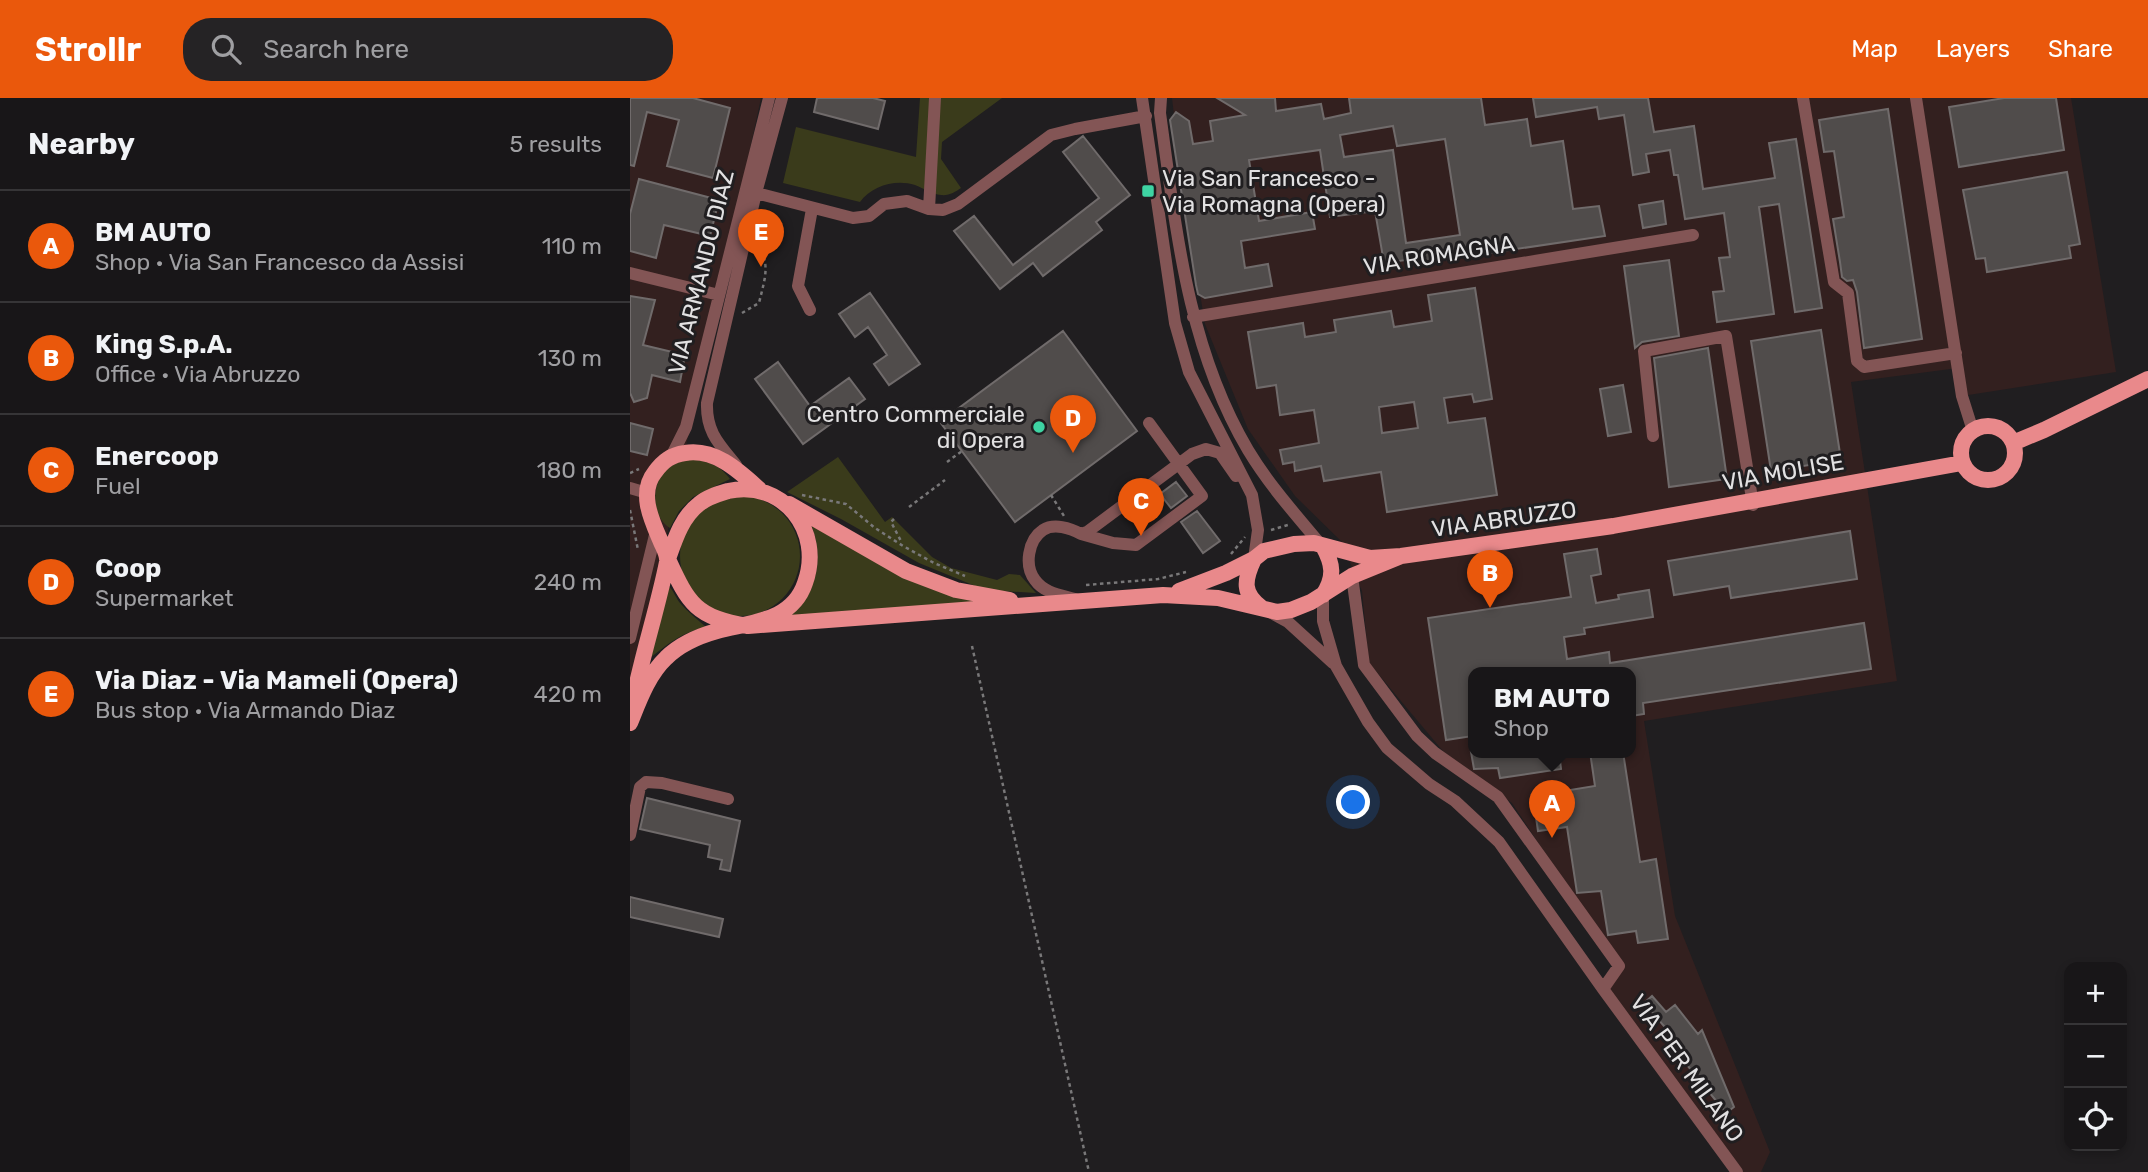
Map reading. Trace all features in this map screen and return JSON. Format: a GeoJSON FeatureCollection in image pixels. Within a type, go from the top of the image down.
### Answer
{"type":"FeatureCollection","features":[{"type":"Feature","properties":{"kind":"main road"},"geometry":{"type":"LineString","coordinates":[[2013,443],[2148,379]]}},
{"type":"Feature","properties":{"kind":"main road"},"geometry":{"type":"LineString","coordinates":[[1988,426],[1996,427],[2009,436],[2013,443],[2015,451],[2011,468],[1998,479],[1981,480],[1966,471],[1962,463],[1962,445],[1973,431],[1988,426]]}},
{"type":"Feature","properties":{"kind":"main road","name":"VIA ARMANDO DIAZ"},"geometry":{"type":"LineString","coordinates":[[647,493],[651,477],[660,464],[672,455],[690,452],[710,454],[742,474],[759,489]]}},
{"type":"Feature","properties":{"kind":"main road","name":"VIA MOLISE"},"geometry":{"type":"LineString","coordinates":[[1612,526],[1752,503],[1962,463]]}},
{"type":"Feature","properties":{"kind":"main road"},"geometry":{"type":"LineString","coordinates":[[630,715],[668,559],[683,522],[698,504],[715,494],[736,489],[759,489],[803,510],[906,571],[956,590],[1033,605]]}},
{"type":"Feature","properties":{"kind":"main road"},"geometry":{"type":"LineString","coordinates":[[647,493],[649,513],[683,591],[699,610],[721,621],[748,626],[786,610],[799,596],[806,583],[810,565],[810,544],[804,527],[793,510],[777,497]]}},
{"type":"Feature","properties":{"kind":"main road","name":"VIA ABRUZZO"},"geometry":{"type":"LineString","coordinates":[[1323,546],[1370,558],[1401,556],[1612,526]]}},
{"type":"Feature","properties":{"kind":"main road"},"geometry":{"type":"LineString","coordinates":[[630,723],[645,687],[665,658],[696,638],[718,631],[748,626],[1033,605],[1085,593],[1218,598],[1277,612],[1291,610],[1323,595],[1330,584],[1333,569],[1323,546],[1314,543],[1277,546],[1198,585],[1163,595]]}},
{"type":"Feature","properties":{"kind":"main road","name":"VIA ABRUZZO"},"geometry":{"type":"LineString","coordinates":[[1323,595],[1352,576],[1401,556]]}},
{"type":"Feature","properties":{"kind":"main road"},"geometry":{"type":"LineString","coordinates":[[1254,559],[1245,580],[1246,591],[1254,602],[1265,609]]}},
{"type":"Feature","properties":{"kind":"street","name":"VIA ARMANDO DIAZ"},"geometry":{"type":"LineString","coordinates":[[672,455],[686,427],[769,98]]}},
{"type":"Feature","properties":{"kind":"street","name":"VIA ARMANDO DIAZ"},"geometry":{"type":"LineString","coordinates":[[742,474],[713,435],[707,420],[707,403],[756,193],[782,98]]}},
{"type":"Feature","properties":{"kind":"street"},"geometry":{"type":"LineString","coordinates":[[929,209],[935,98]]}},
{"type":"Feature","properties":{"kind":"street"},"geometry":{"type":"LineString","coordinates":[[1142,98],[1175,323],[1189,372],[1252,495],[1258,533],[1254,559]]}},
{"type":"Feature","properties":{"kind":"street"},"geometry":{"type":"LineString","coordinates":[[1161,98],[1160,113],[1183,271],[1193,317],[1212,371],[1241,437],[1262,472],[1323,546]]}},
{"type":"Feature","properties":{"kind":"street"},"geometry":{"type":"LineString","coordinates":[[1803,98],[1834,282],[1848,293],[1857,361],[1864,367],[1956,354]]}},
{"type":"Feature","properties":{"kind":"street"},"geometry":{"type":"LineString","coordinates":[[1916,98],[1962,396],[1973,431]]}},
{"type":"Feature","properties":{"kind":"street"},"geometry":{"type":"LineString","coordinates":[[756,193],[853,218],[869,216],[884,204],[907,201],[929,209],[943,210],[958,204],[1051,135],[1146,116]]}},
{"type":"Feature","properties":{"kind":"street"},"geometry":{"type":"LineString","coordinates":[[810,310],[798,286],[812,209]]}},
{"type":"Feature","properties":{"kind":"street","name":"VIA ROMAGNA"},"geometry":{"type":"LineString","coordinates":[[1193,317],[1693,235]]}},
{"type":"Feature","properties":{"kind":"street"},"geometry":{"type":"LineString","coordinates":[[630,273],[719,295]]}},
{"type":"Feature","properties":{"kind":"street"},"geometry":{"type":"LineString","coordinates":[[1653,436],[1644,351],[1726,336],[1752,503]]}},
{"type":"Feature","properties":{"kind":"street"},"geometry":{"type":"LineString","coordinates":[[1085,593],[1050,592],[1036,582],[1029,570],[1029,556],[1034,540],[1044,530],[1063,528],[1113,543],[1136,545],[1202,496],[1149,423]]}},
{"type":"Feature","properties":{"kind":"street"},"geometry":{"type":"LineString","coordinates":[[1081,534],[1192,454],[1206,449],[1220,453],[1252,495]]}},
{"type":"Feature","properties":{"kind":"street"},"geometry":{"type":"LineString","coordinates":[[630,488],[647,493]]}},
{"type":"Feature","properties":{"kind":"street"},"geometry":{"type":"LineString","coordinates":[[630,638],[656,531]]}},
{"type":"Feature","properties":{"kind":"street"},"geometry":{"type":"LineString","coordinates":[[1352,576],[1364,665],[1417,736],[1435,753],[1498,797],[1520,825],[1619,967],[1604,989]]}},
{"type":"Feature","properties":{"kind":"street"},"geometry":{"type":"LineString","coordinates":[[1323,595],[1323,621],[1336,666]]}},
{"type":"Feature","properties":{"kind":"street"},"geometry":{"type":"LineString","coordinates":[[1265,609],[1288,622],[1336,666]]}},
{"type":"Feature","properties":{"kind":"street","name":"VIA PER MILANO"},"geometry":{"type":"LineString","coordinates":[[1336,666],[1387,748],[1429,784],[1455,800],[1499,842],[1738,1172]]}},
{"type":"Feature","properties":{"kind":"street"},"geometry":{"type":"LineString","coordinates":[[630,835],[640,787],[646,782],[662,783],[728,799]]}},
{"type":"Feature","properties":{"kind":"path"},"geometry":{"type":"LineString","coordinates":[[947,463],[962,451]]}},
{"type":"Feature","properties":{"kind":"path"},"geometry":{"type":"LineString","coordinates":[[909,507],[944,480]]}},
{"type":"Feature","properties":{"kind":"path"},"geometry":{"type":"LineString","coordinates":[[800,494],[846,504],[875,528],[903,546],[934,564],[971,578]]}},
{"type":"Feature","properties":{"kind":"path"},"geometry":{"type":"LineString","coordinates":[[1051,495],[1064,514],[1063,528]]}},
{"type":"Feature","properties":{"kind":"path"},"geometry":{"type":"LineString","coordinates":[[630,510],[639,554]]}},
{"type":"Feature","properties":{"kind":"path"},"geometry":{"type":"LineString","coordinates":[[894,519],[891,522],[903,546]]}},
{"type":"Feature","properties":{"kind":"path"},"geometry":{"type":"LineString","coordinates":[[1231,554],[1247,535],[1301,522]]}},
{"type":"Feature","properties":{"kind":"path"},"geometry":{"type":"LineString","coordinates":[[1085,593],[1188,572]]}},
{"type":"Feature","properties":{"kind":"path"},"geometry":{"type":"LineString","coordinates":[[972,646],[1089,1172]]}},
{"type":"Feature","properties":{"kind":"shaded area"},"geometry":{"type":"Polygon","coordinates":[[[630,98],[761,98],[655,590],[630,684],[630,98]]]}},
{"type":"Feature","properties":{"kind":"shaded area"},"geometry":{"type":"Polygon","coordinates":[[[1172,98],[2071,98],[2116,372],[1962,396],[1958,368],[1851,382],[1897,681],[1644,721],[1675,916],[1770,1152],[1761,1172],[1737,1172],[1603,989],[1619,966],[1512,803],[1448,757],[1369,663],[1362,591],[1341,541],[1295,496],[1248,429],[1205,324],[1183,190],[1172,98]]]}},
{"type":"Feature","properties":{"kind":"green space"},"geometry":{"type":"Polygon","coordinates":[[[920,98],[1002,98],[942,142],[941,159],[961,188],[941,195],[907,183],[884,185],[860,202],[783,183],[796,127],[916,157],[920,98]]]}},
{"type":"Feature","properties":{"kind":"green space"},"geometry":{"type":"Polygon","coordinates":[[[838,457],[885,522],[892,517],[932,557],[951,568],[997,580],[1009,574],[1020,575],[1036,593],[985,590],[919,563],[787,492],[838,457]]]}},
{"type":"Feature","properties":{"kind":"green space"},"geometry":{"type":"Polygon","coordinates":[[[689,459],[712,464],[730,479],[693,497],[679,511],[670,528],[660,517],[655,493],[660,478],[667,469],[689,459]]]}},
{"type":"Feature","properties":{"kind":"green space"},"geometry":{"type":"Polygon","coordinates":[[[740,496],[763,501],[782,514],[795,533],[800,556],[795,579],[782,598],[763,611],[740,616],[717,611],[698,598],[685,579],[680,556],[685,533],[698,514],[717,501],[740,496]]]}},
{"type":"Feature","properties":{"kind":"green space"},"geometry":{"type":"Polygon","coordinates":[[[811,524],[976,602],[787,617],[805,597],[816,575],[817,551],[811,524]]]}},
{"type":"Feature","properties":{"kind":"green space"},"geometry":{"type":"Polygon","coordinates":[[[667,585],[678,601],[706,627],[676,639],[649,659],[667,585]]]}},
{"type":"Feature","properties":{"kind":"building"},"geometry":{"type":"Polygon","coordinates":[[[630,98],[693,98],[730,108],[713,178],[667,166],[679,120],[647,112],[634,166],[630,165],[630,98]]]}},
{"type":"Feature","properties":{"kind":"building"},"geometry":{"type":"Polygon","coordinates":[[[817,98],[873,98],[885,101],[878,129],[814,112],[817,98]]]}},
{"type":"Feature","properties":{"kind":"building"},"geometry":{"type":"Polygon","coordinates":[[[1217,98],[1275,98],[1276,111],[1321,104],[1324,119],[1351,113],[1349,98],[1481,98],[1485,125],[1527,119],[1531,146],[1563,141],[1573,209],[1599,206],[1605,236],[1414,264],[1413,259],[1384,263],[1375,211],[1330,217],[1320,150],[1249,160],[1259,221],[1312,212],[1315,229],[1241,241],[1245,268],[1268,264],[1272,286],[1205,298],[1198,294],[1196,285],[1170,120],[1176,112],[1189,121],[1193,144],[1213,141],[1210,121],[1245,115],[1217,98]],[[1393,126],[1340,135],[1344,157],[1393,150],[1406,243],[1460,235],[1445,139],[1397,146],[1393,126]]]}},
{"type":"Feature","properties":{"kind":"building"},"geometry":{"type":"Polygon","coordinates":[[[1533,98],[1648,98],[1654,132],[1694,126],[1703,189],[1775,178],[1769,143],[1796,139],[1822,308],[1795,312],[1779,204],[1759,207],[1774,314],[1717,322],[1713,292],[1724,291],[1719,258],[1730,257],[1724,213],[1685,219],[1678,175],[1674,175],[1670,150],[1646,154],[1649,172],[1633,175],[1624,115],[1599,119],[1597,107],[1536,117],[1533,98]]]}},
{"type":"Feature","properties":{"kind":"building"},"geometry":{"type":"Polygon","coordinates":[[[2004,98],[2056,98],[2064,150],[1959,167],[1949,107],[2004,98]]]}},
{"type":"Feature","properties":{"kind":"building"},"geometry":{"type":"Polygon","coordinates":[[[1888,109],[1922,339],[1864,348],[1857,292],[1853,280],[1847,281],[1842,277],[1833,219],[1844,217],[1834,151],[1824,152],[1819,120],[1888,109]]]}},
{"type":"Feature","properties":{"kind":"building"},"geometry":{"type":"Polygon","coordinates":[[[1083,136],[1130,195],[1096,222],[1102,230],[1043,276],[1033,263],[1000,289],[954,231],[974,216],[1013,265],[1099,198],[1063,152],[1083,136]]]}},
{"type":"Feature","properties":{"kind":"building"},"geometry":{"type":"Polygon","coordinates":[[[2067,172],[2080,244],[2069,246],[2071,258],[1987,272],[1985,258],[1976,259],[1963,190],[2067,172]]]}},
{"type":"Feature","properties":{"kind":"building"},"geometry":{"type":"Polygon","coordinates":[[[639,179],[719,200],[710,236],[664,225],[656,258],[630,251],[630,214],[639,179]]]}},
{"type":"Feature","properties":{"kind":"building"},"geometry":{"type":"Polygon","coordinates":[[[1663,201],[1666,224],[1643,228],[1639,205],[1663,201]]]}},
{"type":"Feature","properties":{"kind":"building"},"geometry":{"type":"Polygon","coordinates":[[[1669,260],[1679,336],[1642,342],[1635,348],[1624,266],[1669,260]]]}},
{"type":"Feature","properties":{"kind":"building"},"geometry":{"type":"Polygon","coordinates":[[[1475,288],[1492,399],[1474,402],[1472,394],[1444,398],[1448,423],[1485,418],[1497,495],[1387,512],[1381,472],[1324,481],[1321,466],[1295,471],[1294,462],[1283,464],[1280,450],[1319,443],[1314,410],[1280,415],[1276,385],[1257,388],[1248,332],[1303,323],[1305,337],[1336,332],[1334,320],[1391,311],[1394,327],[1432,321],[1428,295],[1475,288]],[[1414,402],[1379,407],[1382,433],[1418,428],[1414,402]]]}},
{"type":"Feature","properties":{"kind":"building"},"geometry":{"type":"Polygon","coordinates":[[[870,293],[920,364],[889,385],[874,364],[887,355],[868,327],[855,337],[839,314],[870,293]]]}},
{"type":"Feature","properties":{"kind":"building"},"geometry":{"type":"Polygon","coordinates":[[[630,296],[655,300],[643,345],[685,355],[680,382],[652,375],[647,398],[634,402],[630,393],[630,296]]]}},
{"type":"Feature","properties":{"kind":"building"},"geometry":{"type":"Polygon","coordinates":[[[1821,330],[1841,460],[1771,471],[1751,341],[1821,330]]]}},
{"type":"Feature","properties":{"kind":"building","name":"Centro Commerciale di Opera"},"geometry":{"type":"Polygon","coordinates":[[[1063,331],[1137,431],[1015,522],[940,422],[1063,331]]]}},
{"type":"Feature","properties":{"kind":"building"},"geometry":{"type":"Polygon","coordinates":[[[1708,348],[1727,479],[1669,487],[1654,358],[1708,348]]]}},
{"type":"Feature","properties":{"kind":"building"},"geometry":{"type":"Polygon","coordinates":[[[778,362],[810,406],[849,378],[865,399],[803,444],[755,379],[778,362]]]}},
{"type":"Feature","properties":{"kind":"building"},"geometry":{"type":"Polygon","coordinates":[[[1623,385],[1631,432],[1608,436],[1600,389],[1623,385]]]}},
{"type":"Feature","properties":{"kind":"building"},"geometry":{"type":"Polygon","coordinates":[[[630,423],[653,429],[647,455],[630,451],[630,423]]]}},
{"type":"Feature","properties":{"kind":"building"},"geometry":{"type":"Polygon","coordinates":[[[1176,482],[1187,496],[1171,508],[1160,494],[1176,482]]]}},
{"type":"Feature","properties":{"kind":"building"},"geometry":{"type":"Polygon","coordinates":[[[1197,511],[1220,541],[1203,553],[1181,522],[1197,511]]]}},
{"type":"Feature","properties":{"kind":"building"},"geometry":{"type":"Polygon","coordinates":[[[1850,531],[1857,579],[1731,598],[1729,586],[1674,595],[1668,561],[1850,531]]]}},
{"type":"Feature","properties":{"kind":"building"},"geometry":{"type":"Polygon","coordinates":[[[1597,549],[1601,574],[1591,576],[1596,603],[1619,599],[1618,595],[1649,590],[1653,617],[1584,628],[1585,634],[1564,637],[1567,659],[1609,652],[1610,663],[1864,623],[1871,669],[1643,703],[1644,714],[1636,715],[1636,667],[1468,667],[1468,737],[1446,740],[1428,618],[1571,597],[1564,554],[1597,549]]]}},
{"type":"Feature","properties":{"kind":"building"},"geometry":{"type":"Polygon","coordinates":[[[1472,758],[1560,758],[1561,769],[1500,778],[1498,768],[1474,769],[1472,758]]]}},
{"type":"Feature","properties":{"kind":"building"},"geometry":{"type":"Polygon","coordinates":[[[1591,758],[1624,758],[1640,862],[1656,859],[1668,939],[1638,943],[1636,931],[1608,935],[1601,891],[1577,893],[1567,827],[1538,831],[1533,796],[1595,786],[1591,758]]]}},
{"type":"Feature","properties":{"kind":"building"},"geometry":{"type":"Polygon","coordinates":[[[647,798],[740,821],[730,871],[720,869],[722,860],[708,857],[710,845],[640,829],[647,798]]]}},
{"type":"Feature","properties":{"kind":"building"},"geometry":{"type":"Polygon","coordinates":[[[630,897],[723,919],[719,937],[630,917],[630,897]]]}},
{"type":"Feature","properties":{"kind":"building"},"geometry":{"type":"Polygon","coordinates":[[[1652,996],[1666,1012],[1675,1005],[1698,1034],[1702,1030],[1734,1107],[1726,1113],[1683,1060],[1690,1056],[1644,1003],[1652,996]]]}},
{"type":"Feature","properties":{"kind":"place","name":"Via San Francesco - Via Romagna (Opera)"},"geometry":{"type":"Point","coordinates":[1148,191]}},
{"type":"Feature","properties":{"kind":"place","name":"Via Diaz - Via Mameli (Opera)"},"geometry":{"type":"Point","coordinates":[761,267]}},
{"type":"Feature","properties":{"kind":"place","name":"Centro Commerciale di Opera"},"geometry":{"type":"Point","coordinates":[1039,427]}},
{"type":"Feature","properties":{"kind":"place","name":"Coop"},"geometry":{"type":"Point","coordinates":[1073,453]}},
{"type":"Feature","properties":{"kind":"place","name":"Enercoop"},"geometry":{"type":"Point","coordinates":[1141,536]}},
{"type":"Feature","properties":{"kind":"place","name":"King S.p.A."},"geometry":{"type":"Point","coordinates":[1490,608]}},
{"type":"Feature","properties":{"kind":"place","name":"BM AUTO"},"geometry":{"type":"Point","coordinates":[1552,838]}}]}
